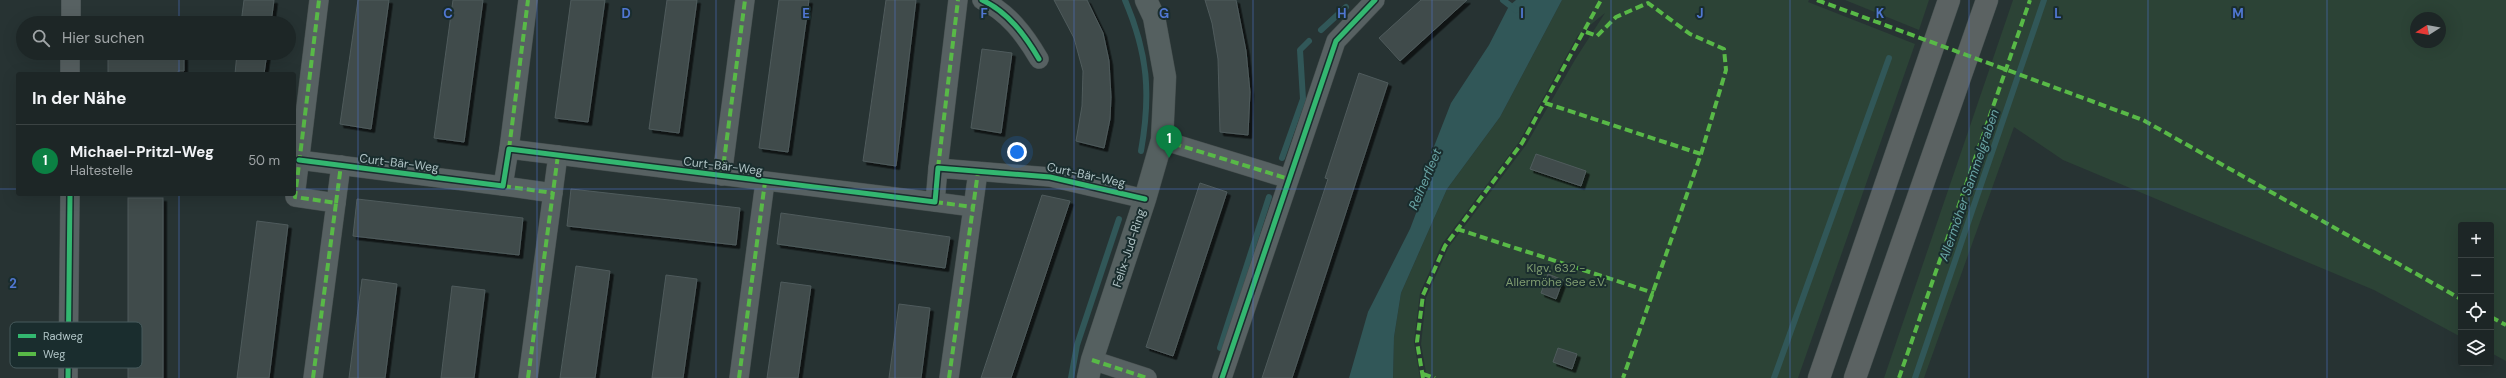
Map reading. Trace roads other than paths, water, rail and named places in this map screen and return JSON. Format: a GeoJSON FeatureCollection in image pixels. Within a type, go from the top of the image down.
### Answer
{"type":"FeatureCollection","features":[{"type":"Feature","properties":{"kind":"highway"},"geometry":{"type":"LineString","coordinates":[[1819,378],[1949,0]]}},
{"type":"Feature","properties":{"kind":"highway"},"geometry":{"type":"LineString","coordinates":[[1855,378],[1987,0]]}},
{"type":"Feature","properties":{"kind":"street"},"geometry":{"type":"LineString","coordinates":[[71,0],[71,16]]}},
{"type":"Feature","properties":{"kind":"street"},"geometry":{"type":"LineString","coordinates":[[296,184],[319,0]]}},
{"type":"Feature","properties":{"kind":"street"},"geometry":{"type":"LineString","coordinates":[[503,186],[528,0]]}},
{"type":"Feature","properties":{"kind":"street","name":"Curt-Bär-Weg"},"geometry":{"type":"LineString","coordinates":[[722,176],[745,0]]}},
{"type":"Feature","properties":{"kind":"street"},"geometry":{"type":"LineString","coordinates":[[935,202],[958,0]]}},
{"type":"Feature","properties":{"kind":"street"},"geometry":{"type":"LineString","coordinates":[[982,0],[1005,14],[1030,44],[1039,59]]}},
{"type":"Feature","properties":{"kind":"street","name":"Felix-Jud-Ring"},"geometry":{"type":"LineString","coordinates":[[1090,369],[1145,199],[1162,140],[1165,77],[1154,17],[1146,0]]}},
{"type":"Feature","properties":{"kind":"street"},"geometry":{"type":"LineString","coordinates":[[1222,378],[1336,41],[1375,0]]}},
{"type":"Feature","properties":{"kind":"street"},"geometry":{"type":"LineString","coordinates":[[70,60],[70,72]]}},
{"type":"Feature","properties":{"kind":"street"},"geometry":{"type":"LineString","coordinates":[[1162,140],[1289,179]]}},
{"type":"Feature","properties":{"kind":"street","name":"Curt-Bär-Weg"},"geometry":{"type":"LineString","coordinates":[[508,148],[765,182],[973,207]]}},
{"type":"Feature","properties":{"kind":"street"},"geometry":{"type":"LineString","coordinates":[[528,378],[558,155]]}},
{"type":"Feature","properties":{"kind":"street","name":"Curt-Bär-Weg"},"geometry":{"type":"LineString","coordinates":[[313,378],[341,165]]}},
{"type":"Feature","properties":{"kind":"street","name":"Curt-Bär-Weg"},"geometry":{"type":"LineString","coordinates":[[297,172],[341,165],[553,193]]}},
{"type":"Feature","properties":{"kind":"street","name":"Curt-Bär-Weg"},"geometry":{"type":"LineString","coordinates":[[938,168],[1050,177],[1145,199]]}},
{"type":"Feature","properties":{"kind":"street"},"geometry":{"type":"LineString","coordinates":[[949,378],[978,172]]}},
{"type":"Feature","properties":{"kind":"street","name":"Curt-Bär-Weg"},"geometry":{"type":"LineString","coordinates":[[739,378],[765,182]]}},
{"type":"Feature","properties":{"kind":"street"},"geometry":{"type":"LineString","coordinates":[[69,322],[70,196]]}},
{"type":"Feature","properties":{"kind":"street"},"geometry":{"type":"LineString","coordinates":[[295,196],[336,203]]}},
{"type":"Feature","properties":{"kind":"street"},"geometry":{"type":"LineString","coordinates":[[68,368],[68,378]]}},
{"type":"Feature","properties":{"kind":"street"},"geometry":{"type":"LineString","coordinates":[[1090,369],[1147,378]]}},
{"type":"Feature","properties":{"kind":"water"},"geometry":{"type":"Polygon","coordinates":[[[1516,0],[1562,0],[1500,117],[1447,189],[1401,293],[1394,337],[1393,378],[1349,378],[1368,312],[1410,229],[1432,171],[1433,149],[1451,103],[1489,45],[1509,6],[1516,0]]]}},
{"type":"Feature","properties":{"kind":"waterway"},"geometry":{"type":"LineString","coordinates":[[1125,0],[1139,38],[1145,74],[1146,111],[1141,151]]}},
{"type":"Feature","properties":{"kind":"waterway"},"geometry":{"type":"LineString","coordinates":[[1503,0],[1516,10]]}},
{"type":"Feature","properties":{"kind":"waterway","name":"Allermöher Sammelgraben"},"geometry":{"type":"LineString","coordinates":[[1915,378],[2044,0]]}},
{"type":"Feature","properties":{"kind":"waterway"},"geometry":{"type":"LineString","coordinates":[[1321,30],[1346,7]]}},
{"type":"Feature","properties":{"kind":"waterway"},"geometry":{"type":"LineString","coordinates":[[1282,158],[1303,99],[1300,50],[1309,41]]}},
{"type":"Feature","properties":{"kind":"waterway"},"geometry":{"type":"LineString","coordinates":[[1774,378],[1889,58]]}},
{"type":"Feature","properties":{"kind":"waterway"},"geometry":{"type":"LineString","coordinates":[[1220,348],[1269,197]]}},
{"type":"Feature","properties":{"kind":"waterway"},"geometry":{"type":"LineString","coordinates":[[1071,378],[1077,345],[1119,219]]}},
{"type":"Feature","properties":{"kind":"place","name":"Michael-Pritzl-Weg"},"geometry":{"type":"Point","coordinates":[1169,158]}},
{"type":"Feature","properties":{"kind":"water label","name":"Reiherfleet"},"geometry":{"type":"Point","coordinates":[1425,179]}},
{"type":"Feature","properties":{"kind":"park label","name":"Klgv. 632 - Allermöhe See e.V."},"geometry":{"type":"Point","coordinates":[1556,275]}}]}
